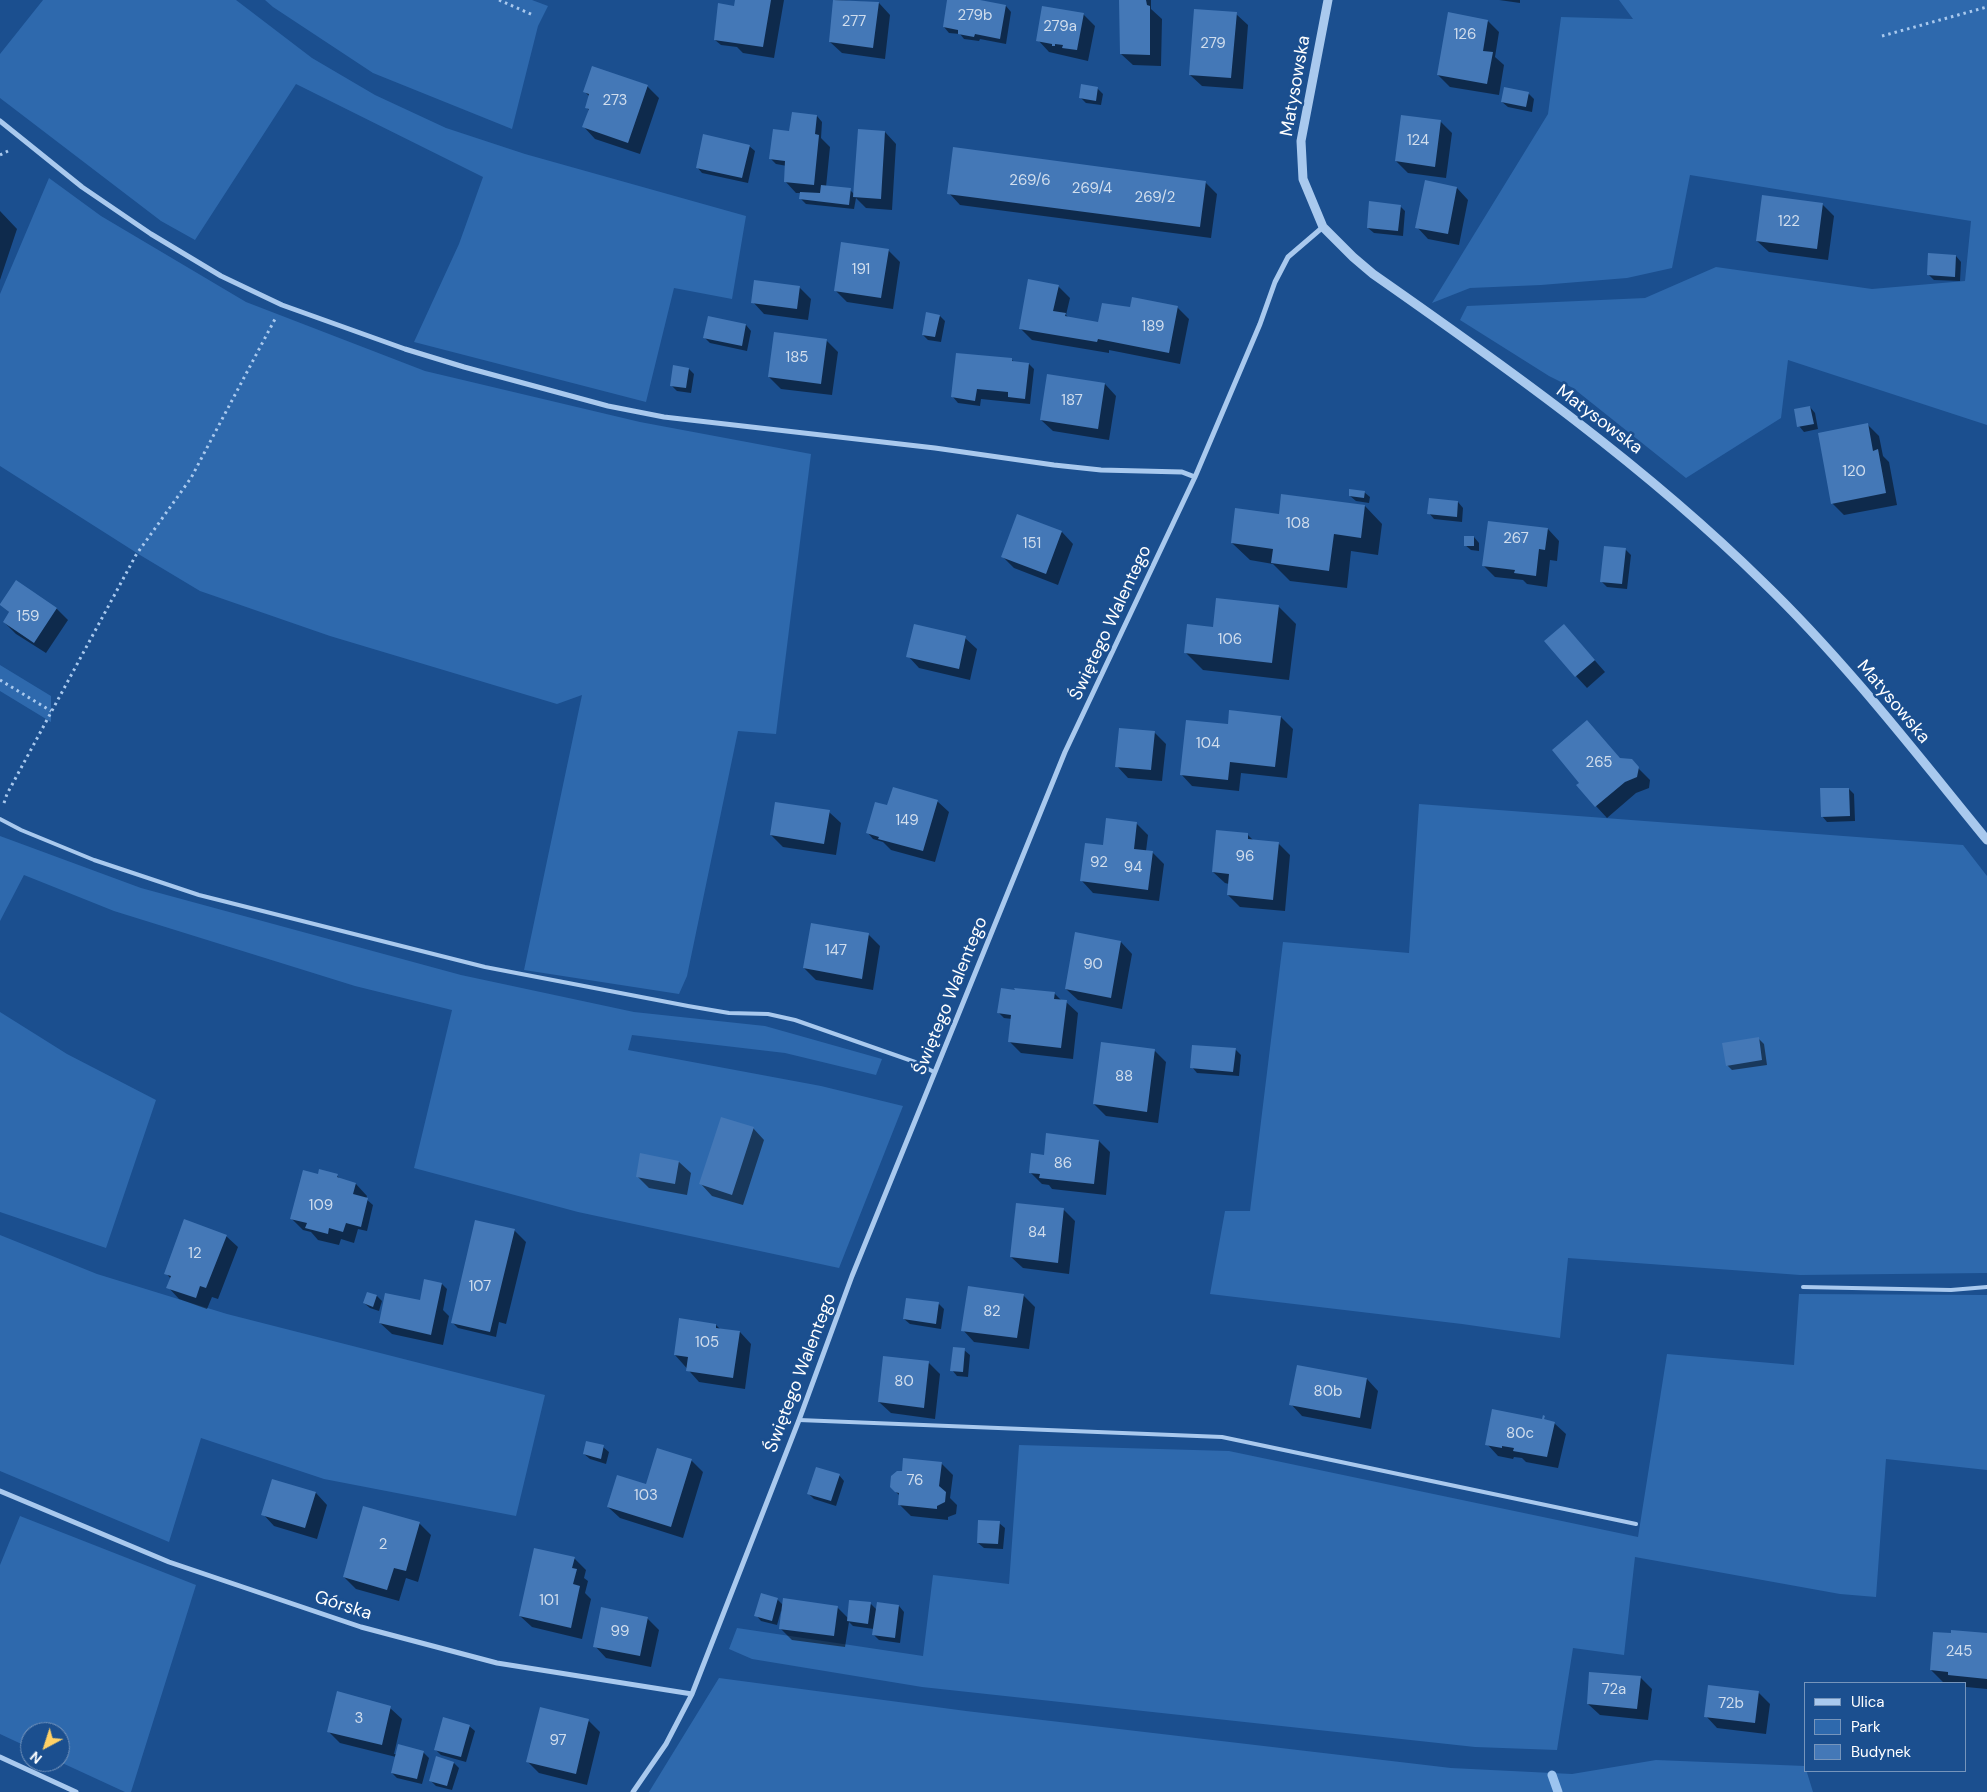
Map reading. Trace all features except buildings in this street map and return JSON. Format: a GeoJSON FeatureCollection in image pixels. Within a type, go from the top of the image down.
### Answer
{"type":"FeatureCollection","features":[{"type":"Feature","properties":{"kind":"street","name":"Matysowska"},"geometry":{"type":"LineString","coordinates":[[1328,0],[1301,141],[1303,179],[1323,227],[1373,274],[1590,432],[1659,487],[1742,562],[1814,633],[1874,702],[1987,840]]}},
{"type":"Feature","properties":{"kind":"street"},"geometry":{"type":"LineString","coordinates":[[0,121],[82,187],[151,234],[221,276],[282,305],[405,349],[464,367],[608,406],[664,417],[926,447],[1063,466],[1101,470],[1182,472],[1195,477]]}},
{"type":"Feature","properties":{"kind":"street","name":"Świętego Walentego"},"geometry":{"type":"LineString","coordinates":[[633,1792],[666,1744],[692,1694],[799,1420],[852,1276],[1065,752],[1195,477],[1283,265],[1288,257],[1323,227]]}},
{"type":"Feature","properties":{"kind":"street","name":"Górska"},"geometry":{"type":"LineString","coordinates":[[0,1491],[169,1562],[361,1627],[497,1663],[692,1694]]}},
{"type":"Feature","properties":{"kind":"street"},"geometry":{"type":"LineString","coordinates":[[0,1757],[76,1792]]}},
{"type":"Feature","properties":{"kind":"lane"},"geometry":{"type":"LineString","coordinates":[[0,819],[21,830],[94,860],[199,894],[484,968],[688,1006],[729,1012],[768,1014],[795,1020],[915,1062],[934,1072]]}},
{"type":"Feature","properties":{"kind":"lane"},"geometry":{"type":"LineString","coordinates":[[1804,1287],[1951,1290],[1987,1287]]}},
{"type":"Feature","properties":{"kind":"lane"},"geometry":{"type":"LineString","coordinates":[[799,1420],[1222,1437],[1636,1524]]}},
{"type":"Feature","properties":{"kind":"path"},"geometry":{"type":"LineString","coordinates":[[499,0],[533,15]]}},
{"type":"Feature","properties":{"kind":"path"},"geometry":{"type":"LineString","coordinates":[[1882,36],[1987,7]]}},
{"type":"Feature","properties":{"kind":"path"},"geometry":{"type":"LineString","coordinates":[[2,808],[7,794],[136,555],[191,478],[282,305]]}},
{"type":"Feature","properties":{"kind":"path"},"geometry":{"type":"LineString","coordinates":[[0,680],[51,711]]}},
{"type":"Feature","properties":{"kind":"green space"},"geometry":{"type":"Polygon","coordinates":[[[43,0],[236,0],[312,58],[375,95],[446,128],[525,154],[746,216],[732,299],[674,288],[646,402],[414,342],[459,244],[483,177],[296,84],[195,240],[161,221],[0,98],[0,54],[43,0]]]}},
{"type":"Feature","properties":{"kind":"green space"},"geometry":{"type":"Polygon","coordinates":[[[265,0],[532,0],[548,6],[538,26],[512,129],[373,73],[265,0]]]}},
{"type":"Feature","properties":{"kind":"green space"},"geometry":{"type":"Polygon","coordinates":[[[1619,0],[1987,0],[1987,425],[1788,360],[1781,418],[1686,478],[1573,388],[1549,376],[1460,320],[1467,306],[1645,298],[1716,267],[1872,289],[1965,281],[1971,221],[1690,175],[1672,268],[1627,278],[1541,285],[1470,288],[1432,303],[1548,114],[1561,17],[1633,19],[1619,0]]]}},
{"type":"Feature","properties":{"kind":"green space"},"geometry":{"type":"Polygon","coordinates":[[[49,178],[101,216],[246,302],[425,371],[640,422],[811,454],[776,734],[738,731],[687,976],[679,994],[524,970],[582,695],[557,704],[330,636],[200,591],[0,466],[0,294],[49,178]]]}},
{"type":"Feature","properties":{"kind":"green space"},"geometry":{"type":"Polygon","coordinates":[[[0,665],[51,696],[51,722],[0,691],[0,665]]]}},
{"type":"Feature","properties":{"kind":"green space"},"geometry":{"type":"Polygon","coordinates":[[[1419,804],[1963,845],[1987,876],[1987,1273],[1800,1275],[1568,1258],[1560,1338],[1462,1324],[1210,1294],[1225,1211],[1250,1211],[1283,942],[1409,953],[1419,804]]]}},
{"type":"Feature","properties":{"kind":"green space"},"geometry":{"type":"Polygon","coordinates":[[[0,836],[141,888],[461,975],[634,1012],[765,1026],[882,1059],[876,1075],[785,1053],[632,1035],[628,1050],[821,1086],[903,1106],[839,1268],[578,1212],[414,1168],[452,1010],[355,986],[114,911],[24,875],[0,921],[0,836]]]}},
{"type":"Feature","properties":{"kind":"green space"},"geometry":{"type":"Polygon","coordinates":[[[0,1012],[67,1054],[156,1100],[106,1248],[0,1212],[0,1012]]]}},
{"type":"Feature","properties":{"kind":"green space"},"geometry":{"type":"Polygon","coordinates":[[[0,1235],[97,1274],[227,1314],[545,1395],[516,1516],[324,1479],[201,1438],[169,1542],[0,1471],[0,1235]]]}},
{"type":"Feature","properties":{"kind":"green space"},"geometry":{"type":"Polygon","coordinates":[[[1799,1294],[1987,1295],[1987,1470],[1886,1459],[1876,1597],[1840,1594],[1635,1557],[1624,1655],[1573,1648],[1557,1750],[1475,1747],[922,1687],[752,1659],[729,1649],[737,1628],[923,1656],[933,1575],[1009,1584],[1019,1445],[1229,1451],[1638,1537],[1667,1354],[1794,1365],[1799,1294]]]}},
{"type":"Feature","properties":{"kind":"green space"},"geometry":{"type":"Polygon","coordinates":[[[20,1516],[196,1585],[131,1792],[125,1792],[70,1767],[70,1722],[20,1722],[20,1743],[0,1734],[0,1565],[20,1516]]]}},
{"type":"Feature","properties":{"kind":"green space"},"geometry":{"type":"Polygon","coordinates":[[[719,1678],[966,1711],[1451,1768],[1572,1774],[1656,1760],[1804,1766],[1804,1772],[1807,1772],[1813,1792],[649,1792],[719,1678]]]}},
{"type":"Feature","properties":{"kind":"waterway"},"geometry":{"type":"LineString","coordinates":[[1552,1775],[1558,1792]]}}]}
